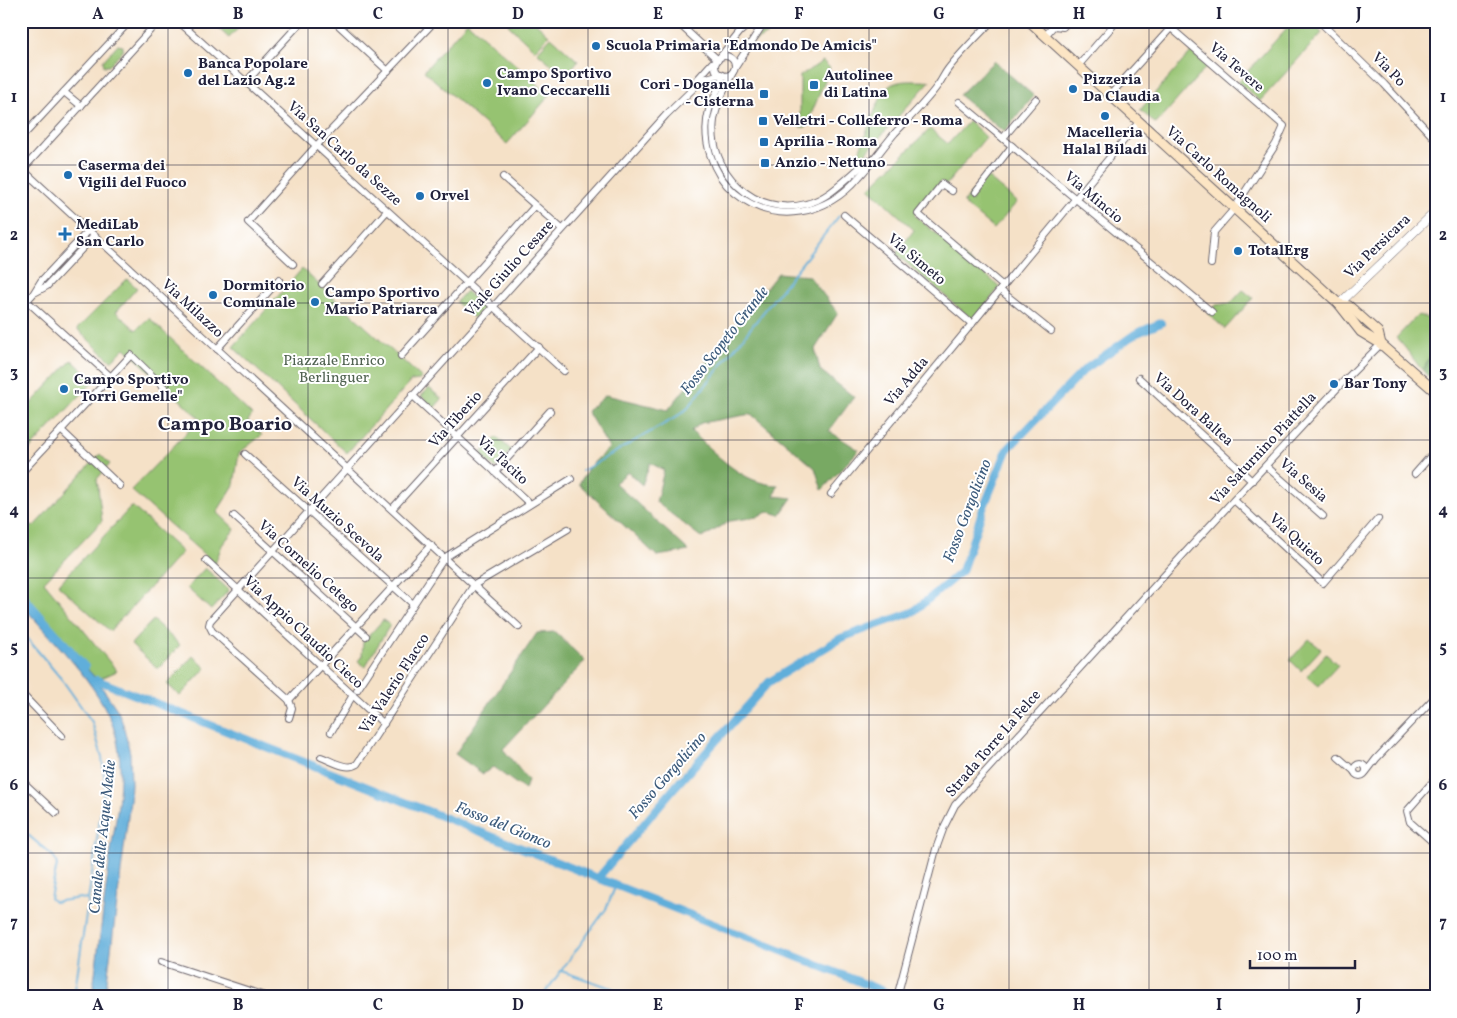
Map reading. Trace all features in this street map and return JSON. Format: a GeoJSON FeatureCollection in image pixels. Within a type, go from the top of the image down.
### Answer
{"type":"FeatureCollection","features":[{"type":"Feature","properties":{"kind":"main road","name":"Via Carlo Romagnoli"},"geometry":{"type":"LineString","coordinates":[[1029,21],[1339,304],[1349,306],[1378,332],[1381,344],[1436,392]]}},
{"type":"Feature","properties":{"kind":"street"},"geometry":{"type":"LineString","coordinates":[[21,27],[27,21]]}},
{"type":"Feature","properties":{"kind":"street"},"geometry":{"type":"LineString","coordinates":[[21,138],[130,21]]}},
{"type":"Feature","properties":{"kind":"street"},"geometry":{"type":"LineString","coordinates":[[22,169],[153,27],[155,21]]}},
{"type":"Feature","properties":{"kind":"street","name":"Via San Carlo da Sezze"},"geometry":{"type":"LineString","coordinates":[[178,21],[564,371]]}},
{"type":"Feature","properties":{"kind":"street"},"geometry":{"type":"LineString","coordinates":[[246,82],[302,21]]}},
{"type":"Feature","properties":{"kind":"street"},"geometry":{"type":"LineString","coordinates":[[334,21],[388,72]]}},
{"type":"Feature","properties":{"kind":"street"},"geometry":{"type":"LineString","coordinates":[[293,264],[248,222],[316,146],[435,21]]}},
{"type":"Feature","properties":{"kind":"street"},"geometry":{"type":"LineString","coordinates":[[676,21],[718,60]]}},
{"type":"Feature","properties":{"kind":"street","name":"Viale Giulio Cesare"},"geometry":{"type":"LineString","coordinates":[[692,89],[707,68],[718,60],[740,32],[752,21]]}},
{"type":"Feature","properties":{"kind":"street"},"geometry":{"type":"LineString","coordinates":[[718,60],[716,68],[722,75],[729,75],[764,21]]}},
{"type":"Feature","properties":{"kind":"street"},"geometry":{"type":"LineString","coordinates":[[722,75],[709,112],[707,134],[717,172],[738,195],[764,210],[790,213],[810,210],[829,202],[859,178],[875,156],[938,85],[948,69],[992,21]]}},
{"type":"Feature","properties":{"kind":"street"},"geometry":{"type":"LineString","coordinates":[[1044,36],[1056,23],[1063,27],[1068,21]]}},
{"type":"Feature","properties":{"kind":"street"},"geometry":{"type":"LineString","coordinates":[[1078,66],[1118,21]]}},
{"type":"Feature","properties":{"kind":"street"},"geometry":{"type":"LineString","coordinates":[[1110,95],[1176,21]]}},
{"type":"Feature","properties":{"kind":"street","name":"Via Po"},"geometry":{"type":"LineString","coordinates":[[1319,21],[1347,46],[1436,140]]}},
{"type":"Feature","properties":{"kind":"street","name":"Via Tevere"},"geometry":{"type":"LineString","coordinates":[[1171,28],[1284,126],[1276,144],[1234,209]]}},
{"type":"Feature","properties":{"kind":"street"},"geometry":{"type":"LineString","coordinates":[[718,60],[730,57],[734,61],[734,69],[714,120],[714,140],[724,170],[732,181],[748,195],[758,200],[785,207],[805,205],[834,190],[852,173],[875,156]]}},
{"type":"Feature","properties":{"kind":"street","name":"Viale Giulio Cesare"},"geometry":{"type":"LineString","coordinates":[[289,700],[212,631],[209,625],[212,619],[666,115],[703,79],[722,75]]}},
{"type":"Feature","properties":{"kind":"street"},"geometry":{"type":"LineString","coordinates":[[64,92],[81,106]]}},
{"type":"Feature","properties":{"kind":"street"},"geometry":{"type":"LineString","coordinates":[[1003,138],[1036,99]]}},
{"type":"Feature","properties":{"kind":"street","name":"Via Mincio"},"geometry":{"type":"LineString","coordinates":[[959,102],[1212,312]]}},
{"type":"Feature","properties":{"kind":"street","name":"Via Adda"},"geometry":{"type":"LineString","coordinates":[[831,494],[1139,122]]}},
{"type":"Feature","properties":{"kind":"street"},"geometry":{"type":"LineString","coordinates":[[976,192],[1012,146]]}},
{"type":"Feature","properties":{"kind":"street","name":"Via Milazzo"},"geometry":{"type":"LineString","coordinates":[[22,169],[519,627]]}},
{"type":"Feature","properties":{"kind":"street"},"geometry":{"type":"LineString","coordinates":[[503,177],[562,230]]}},
{"type":"Feature","properties":{"kind":"street"},"geometry":{"type":"LineString","coordinates":[[952,192],[942,184],[918,214],[1051,331]]}},
{"type":"Feature","properties":{"kind":"street"},"geometry":{"type":"LineString","coordinates":[[401,356],[535,206]]}},
{"type":"Feature","properties":{"kind":"street"},"geometry":{"type":"LineString","coordinates":[[1211,264],[1214,232],[1234,209]]}},
{"type":"Feature","properties":{"kind":"street","name":"Via Persicara"},"geometry":{"type":"LineString","coordinates":[[1339,304],[1436,210]]}},
{"type":"Feature","properties":{"kind":"street"},"geometry":{"type":"LineString","coordinates":[[322,284],[388,211]]}},
{"type":"Feature","properties":{"kind":"street","name":"Via Simeto"},"geometry":{"type":"LineString","coordinates":[[844,215],[972,324]]}},
{"type":"Feature","properties":{"kind":"street"},"geometry":{"type":"LineString","coordinates":[[21,306],[33,294],[41,281],[88,231]]}},
{"type":"Feature","properties":{"kind":"street"},"geometry":{"type":"LineString","coordinates":[[33,294],[47,286],[94,236]]}},
{"type":"Feature","properties":{"kind":"street"},"geometry":{"type":"LineString","coordinates":[[217,349],[279,280]]}},
{"type":"Feature","properties":{"kind":"street"},"geometry":{"type":"LineString","coordinates":[[27,301],[111,377]]}},
{"type":"Feature","properties":{"kind":"street","name":"Via Saturnino Piattella"},"geometry":{"type":"LineString","coordinates":[[1168,573],[1343,382],[1381,344]]}},
{"type":"Feature","properties":{"kind":"street","name":"Via Tiberio"},"geometry":{"type":"LineString","coordinates":[[392,509],[539,347]]}},
{"type":"Feature","properties":{"kind":"street"},"geometry":{"type":"LineString","coordinates":[[23,468],[131,355],[172,395]]}},
{"type":"Feature","properties":{"kind":"street","name":"Via Dora Baltea"},"geometry":{"type":"LineString","coordinates":[[1139,378],[1252,481]]}},
{"type":"Feature","properties":{"kind":"street","name":"Via Tacito"},"geometry":{"type":"LineString","coordinates":[[412,395],[530,504]]}},
{"type":"Feature","properties":{"kind":"street"},"geometry":{"type":"LineString","coordinates":[[495,472],[550,411]]}},
{"type":"Feature","properties":{"kind":"street"},"geometry":{"type":"LineString","coordinates":[[61,430],[120,486]]}},
{"type":"Feature","properties":{"kind":"street"},"geometry":{"type":"LineString","coordinates":[[1415,474],[1436,450]]}},
{"type":"Feature","properties":{"kind":"street","name":"Via Muzio Scevola"},"geometry":{"type":"LineString","coordinates":[[245,454],[413,604]]}},
{"type":"Feature","properties":{"kind":"street","name":"Via Sesia"},"geometry":{"type":"LineString","coordinates":[[1266,466],[1323,516]]}},
{"type":"Feature","properties":{"kind":"street"},"geometry":{"type":"LineString","coordinates":[[331,732],[355,692],[444,558],[571,479]]}},
{"type":"Feature","properties":{"kind":"street","name":"Via Quieto"},"geometry":{"type":"LineString","coordinates":[[1234,500],[1323,583],[1378,519]]}},
{"type":"Feature","properties":{"kind":"street","name":"Via Cornelio Cetego"},"geometry":{"type":"LineString","coordinates":[[234,516],[366,636]]}},
{"type":"Feature","properties":{"kind":"street"},"geometry":{"type":"LineString","coordinates":[[474,585],[568,529]]}},
{"type":"Feature","properties":{"kind":"street"},"geometry":{"type":"LineString","coordinates":[[289,718],[292,708],[289,700],[431,545]]}},
{"type":"Feature","properties":{"kind":"street","name":"Via Appio Claudio Cieco"},"geometry":{"type":"LineString","coordinates":[[206,560],[321,666],[355,692],[384,724]]}},
{"type":"Feature","properties":{"kind":"street","name":"Strada Torre La Felce"},"geometry":{"type":"LineString","coordinates":[[897,997],[936,849],[955,805],[1168,573]]}},
{"type":"Feature","properties":{"kind":"street","name":"Via Valerio Flacco"},"geometry":{"type":"LineString","coordinates":[[321,757],[347,766],[356,765],[474,585]]}},
{"type":"Feature","properties":{"kind":"street"},"geometry":{"type":"LineString","coordinates":[[21,693],[62,736]]}},
{"type":"Feature","properties":{"kind":"street"},"geometry":{"type":"LineString","coordinates":[[1338,757],[1356,775],[1364,775],[1376,759],[1436,696]]}},
{"type":"Feature","properties":{"kind":"street"},"geometry":{"type":"LineString","coordinates":[[1354,771],[1354,767],[1376,759]]}},
{"type":"Feature","properties":{"kind":"street"},"geometry":{"type":"LineString","coordinates":[[1345,763],[1360,764],[1366,768],[1366,772]]}},
{"type":"Feature","properties":{"kind":"street"},"geometry":{"type":"LineString","coordinates":[[1436,778],[1407,811],[1410,822],[1436,845]]}},
{"type":"Feature","properties":{"kind":"street"},"geometry":{"type":"LineString","coordinates":[[21,780],[56,813]]}},
{"type":"Feature","properties":{"kind":"street"},"geometry":{"type":"LineString","coordinates":[[161,962],[268,997]]}},
{"type":"Feature","properties":{"kind":"green space"},"geometry":{"type":"Polygon","coordinates":[[[210,21],[245,21],[229,38],[210,21]]]}},
{"type":"Feature","properties":{"kind":"green space"},"geometry":{"type":"Polygon","coordinates":[[[511,21],[534,21],[549,35],[535,50],[508,25],[511,21]]]}},
{"type":"Feature","properties":{"kind":"green space"},"geometry":{"type":"Polygon","coordinates":[[[773,21],[791,21],[753,42],[773,21]]]}},
{"type":"Feature","properties":{"kind":"green space"},"geometry":{"type":"Polygon","coordinates":[[[1293,21],[1309,21],[1322,33],[1260,101],[1238,82],[1293,21]]]}},
{"type":"Feature","properties":{"kind":"green space","name":"Campo Sportivo Ivano Ceccarelli"},"geometry":{"type":"Polygon","coordinates":[[[467,22],[550,95],[507,144],[424,71],[467,22]]]}},
{"type":"Feature","properties":{"kind":"green space"},"geometry":{"type":"Polygon","coordinates":[[[551,37],[578,61],[565,76],[537,52],[551,37]]]}},
{"type":"Feature","properties":{"kind":"green space"},"geometry":{"type":"Polygon","coordinates":[[[117,45],[123,46],[123,51],[109,66],[104,66],[103,61],[117,45]]]}},
{"type":"Feature","properties":{"kind":"green space"},"geometry":{"type":"Polygon","coordinates":[[[1191,52],[1207,66],[1156,124],[1140,110],[1191,52]]]}},
{"type":"Feature","properties":{"kind":"green space"},"geometry":{"type":"Polygon","coordinates":[[[823,61],[830,68],[806,127],[800,127],[800,76],[823,61]]]}},
{"type":"Feature","properties":{"kind":"green space"},"geometry":{"type":"Polygon","coordinates":[[[994,61],[1034,96],[1004,132],[959,95],[994,61]]]}},
{"type":"Feature","properties":{"kind":"green space"},"geometry":{"type":"Polygon","coordinates":[[[903,81],[930,81],[856,164],[875,111],[888,87],[903,81]]]}},
{"type":"Feature","properties":{"kind":"green space"},"geometry":{"type":"Polygon","coordinates":[[[969,121],[986,137],[946,185],[941,181],[914,215],[1000,287],[973,320],[896,254],[914,230],[869,188],[930,129],[948,144],[969,121]]]}},
{"type":"Feature","properties":{"kind":"green space"},"geometry":{"type":"Polygon","coordinates":[[[986,176],[1017,202],[994,229],[963,203],[986,176]]]}},
{"type":"Feature","properties":{"kind":"green space","name":"Piazzale Enrico Berlinguer"},"geometry":{"type":"Polygon","coordinates":[[[302,269],[422,378],[411,381],[347,453],[233,347],[302,269]]]}},
{"type":"Feature","properties":{"kind":"green space"},"geometry":{"type":"Polygon","coordinates":[[[778,273],[809,276],[838,313],[815,349],[820,370],[854,397],[829,431],[859,450],[822,490],[815,468],[751,414],[701,423],[691,431],[720,458],[741,474],[753,480],[765,484],[778,485],[774,496],[792,498],[780,515],[767,511],[757,517],[730,521],[702,538],[656,502],[664,470],[650,463],[642,485],[628,472],[615,483],[689,551],[657,556],[579,484],[589,467],[609,448],[587,411],[606,395],[668,410],[778,273]]]}},
{"type":"Feature","properties":{"kind":"green space"},"geometry":{"type":"Polygon","coordinates":[[[127,279],[137,288],[116,312],[136,330],[149,318],[252,415],[248,421],[262,435],[239,453],[234,485],[217,512],[235,529],[222,545],[215,564],[131,490],[200,419],[125,348],[111,361],[77,329],[127,279]]]}},
{"type":"Feature","properties":{"kind":"green space"},"geometry":{"type":"Polygon","coordinates":[[[1243,290],[1253,298],[1225,329],[1208,314],[1216,305],[1231,303],[1243,290]]]}},
{"type":"Feature","properties":{"kind":"green space"},"geometry":{"type":"Polygon","coordinates":[[[466,291],[484,308],[474,318],[456,302],[466,291]]]}},
{"type":"Feature","properties":{"kind":"green space"},"geometry":{"type":"Polygon","coordinates":[[[1418,315],[1436,321],[1436,360],[1429,358],[1423,371],[1396,338],[1418,315]]]}},
{"type":"Feature","properties":{"kind":"green space"},"geometry":{"type":"Polygon","coordinates":[[[1429,358],[1436,360],[1436,383],[1423,371],[1429,358]]]}},
{"type":"Feature","properties":{"kind":"green space"},"geometry":{"type":"Polygon","coordinates":[[[72,360],[94,381],[27,452],[21,447],[21,414],[72,360]]]}},
{"type":"Feature","properties":{"kind":"green space"},"geometry":{"type":"Polygon","coordinates":[[[429,388],[442,399],[434,408],[421,396],[429,388]]]}},
{"type":"Feature","properties":{"kind":"green space"},"geometry":{"type":"Polygon","coordinates":[[[497,437],[511,450],[495,468],[480,455],[497,437]]]}},
{"type":"Feature","properties":{"kind":"green space"},"geometry":{"type":"Polygon","coordinates":[[[100,454],[110,464],[97,479],[102,521],[44,582],[117,671],[97,680],[21,594],[21,527],[34,526],[100,454]]]}},
{"type":"Feature","properties":{"kind":"green space"},"geometry":{"type":"Polygon","coordinates":[[[132,506],[182,552],[110,631],[58,585],[132,506]]]}},
{"type":"Feature","properties":{"kind":"green space"},"geometry":{"type":"Polygon","coordinates":[[[205,568],[229,590],[211,610],[187,588],[205,568]]]}},
{"type":"Feature","properties":{"kind":"green space"},"geometry":{"type":"Polygon","coordinates":[[[153,620],[180,645],[158,669],[131,644],[153,620]]]}},
{"type":"Feature","properties":{"kind":"green space"},"geometry":{"type":"Polygon","coordinates":[[[383,620],[390,625],[365,667],[358,661],[362,656],[363,642],[383,620]]]}},
{"type":"Feature","properties":{"kind":"green space"},"geometry":{"type":"Polygon","coordinates":[[[555,632],[585,661],[503,749],[528,780],[525,790],[493,767],[483,774],[455,754],[537,633],[555,632]]]}},
{"type":"Feature","properties":{"kind":"green space"},"geometry":{"type":"Polygon","coordinates":[[[1309,639],[1321,649],[1301,671],[1290,660],[1309,639]]]}},
{"type":"Feature","properties":{"kind":"green space"},"geometry":{"type":"Polygon","coordinates":[[[1326,654],[1338,665],[1319,686],[1307,676],[1326,654]]]}},
{"type":"Feature","properties":{"kind":"green space"},"geometry":{"type":"Polygon","coordinates":[[[193,656],[206,668],[180,696],[167,684],[193,656]]]}},
{"type":"Feature","properties":{"kind":"water"},"geometry":{"type":"Polygon","coordinates":[[[21,594],[97,680],[118,711],[130,753],[130,801],[105,997],[92,997],[119,793],[120,761],[118,745],[114,729],[98,696],[74,663],[21,604],[21,594]]]}},
{"type":"Feature","properties":{"kind":"waterway","name":"Fosso Scopeto Grande"},"geometry":{"type":"LineString","coordinates":[[582,471],[687,409],[839,216]]}},
{"type":"Feature","properties":{"kind":"waterway","name":"Fosso Gorgolicino"},"geometry":{"type":"LineString","coordinates":[[598,878],[675,787],[769,682],[841,638],[913,612],[962,571],[983,509],[1007,450],[1084,370],[1135,334],[1161,323]]}},
{"type":"Feature","properties":{"kind":"waterway","name":"Canale delle Acque Medie"},"geometry":{"type":"LineString","coordinates":[[21,594],[85,667]]}},
{"type":"Feature","properties":{"kind":"waterway"},"geometry":{"type":"LineString","coordinates":[[21,631],[63,681],[92,722],[102,757],[105,784],[74,997]]}},
{"type":"Feature","properties":{"kind":"waterway","name":"Fosso del Gionco"},"geometry":{"type":"LineString","coordinates":[[97,680],[898,997]]}},
{"type":"Feature","properties":{"kind":"waterway"},"geometry":{"type":"LineString","coordinates":[[21,829],[54,857],[57,865],[50,898],[54,902],[80,898],[88,900]]}},
{"type":"Feature","properties":{"kind":"waterway"},"geometry":{"type":"LineString","coordinates":[[542,997],[606,909],[616,885]]}},
{"type":"Feature","properties":{"kind":"waterway"},"geometry":{"type":"LineString","coordinates":[[561,971],[638,997]]}},
{"type":"Feature","properties":{"kind":"place","name":"Scuola Primaria \"Edmondo De Amicis\""},"geometry":{"type":"Point","coordinates":[596,46]}},
{"type":"Feature","properties":{"kind":"place","name":"Banca Popolare del Lazio Ag.2"},"geometry":{"type":"Point","coordinates":[188,73]}},
{"type":"Feature","properties":{"kind":"place","name":"Campo Sportivo Ivano Ceccarelli"},"geometry":{"type":"Point","coordinates":[487,83]}},
{"type":"Feature","properties":{"kind":"place","name":"Autolinee di Latina"},"geometry":{"type":"Point","coordinates":[814,85]}},
{"type":"Feature","properties":{"kind":"place","name":"Pizzeria Da Claudia"},"geometry":{"type":"Point","coordinates":[1073,89]}},
{"type":"Feature","properties":{"kind":"place","name":"Cori - Doganella - Cisterna"},"geometry":{"type":"Point","coordinates":[764,94]}},
{"type":"Feature","properties":{"kind":"place","name":"Macelleria Halal Biladi"},"geometry":{"type":"Point","coordinates":[1105,116]}},
{"type":"Feature","properties":{"kind":"place","name":"Velletri - Colleferro - Roma"},"geometry":{"type":"Point","coordinates":[763,121]}},
{"type":"Feature","properties":{"kind":"place","name":"Aprilia - Roma"},"geometry":{"type":"Point","coordinates":[764,142]}},
{"type":"Feature","properties":{"kind":"place","name":"Anzio - Nettuno"},"geometry":{"type":"Point","coordinates":[765,163]}},
{"type":"Feature","properties":{"kind":"place","name":"Caserma dei Vigili del Fuoco"},"geometry":{"type":"Point","coordinates":[68,175]}},
{"type":"Feature","properties":{"kind":"place","name":"Orvel"},"geometry":{"type":"Point","coordinates":[420,196]}},
{"type":"Feature","properties":{"kind":"place","name":"MediLab San Carlo"},"geometry":{"type":"Point","coordinates":[65,234]}},
{"type":"Feature","properties":{"kind":"place","name":"TotalErg"},"geometry":{"type":"Point","coordinates":[1238,251]}},
{"type":"Feature","properties":{"kind":"place","name":"Dormitorio Comunale"},"geometry":{"type":"Point","coordinates":[213,295]}},
{"type":"Feature","properties":{"kind":"place","name":"Campo Sportivo Mario Patriarca"},"geometry":{"type":"Point","coordinates":[315,302]}},
{"type":"Feature","properties":{"kind":"place","name":"Bar Tony"},"geometry":{"type":"Point","coordinates":[1334,384]}},
{"type":"Feature","properties":{"kind":"place","name":"Campo Sportivo \"Torri Gemelle\""},"geometry":{"type":"Point","coordinates":[64,389]}},
{"type":"Feature","properties":{"kind":"district","name":"Campo Boario"},"geometry":{"type":"Point","coordinates":[225,425]}}]}
